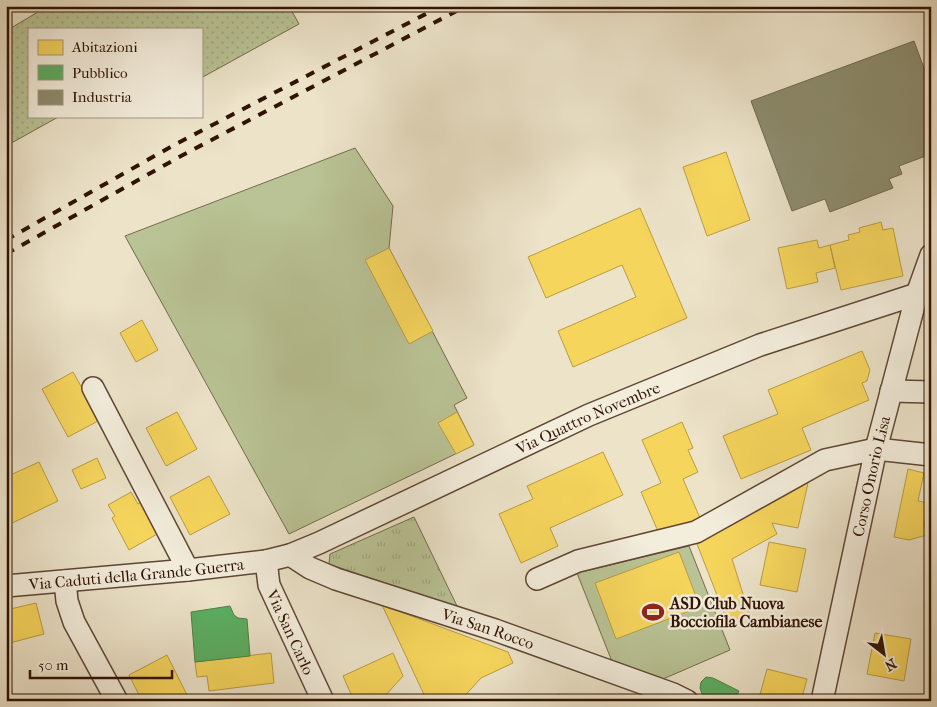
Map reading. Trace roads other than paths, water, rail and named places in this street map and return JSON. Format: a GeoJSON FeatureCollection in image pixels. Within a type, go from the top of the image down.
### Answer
{"type":"FeatureCollection","features":[{"type":"Feature","properties":{"kind":"street","name":"Corso Onorio Lisa"},"geometry":{"type":"LineString","coordinates":[[822,701],[876,449],[917,294],[931,255]]}},
{"type":"Feature","properties":{"kind":"street","name":"Via Quattro Novembre"},"geometry":{"type":"LineString","coordinates":[[266,561],[290,555],[319,543],[598,411],[760,345],[917,294]]}},
{"type":"Feature","properties":{"kind":"street"},"geometry":{"type":"LineString","coordinates":[[93,388],[188,570]]}},
{"type":"Feature","properties":{"kind":"street"},"geometry":{"type":"LineString","coordinates":[[891,390],[931,392]]}},
{"type":"Feature","properties":{"kind":"street"},"geometry":{"type":"LineString","coordinates":[[537,579],[578,561],[696,532],[825,460],[876,449],[931,455]]}},
{"type":"Feature","properties":{"kind":"street","name":"Via San Rocco"},"geometry":{"type":"LineString","coordinates":[[290,555],[310,568],[336,579],[495,630],[688,701]]}},
{"type":"Feature","properties":{"kind":"street","name":"Via Caduti della Grande Guerra"},"geometry":{"type":"LineString","coordinates":[[6,586],[266,561]]}},
{"type":"Feature","properties":{"kind":"street","name":"Via San Carlo"},"geometry":{"type":"LineString","coordinates":[[266,561],[269,585],[323,701]]}},
{"type":"Feature","properties":{"kind":"street"},"geometry":{"type":"LineString","coordinates":[[65,581],[67,601],[74,622],[117,701]]}},
{"type":"Feature","properties":{"kind":"railway"},"geometry":{"type":"LineString","coordinates":[[6,240],[174,145],[441,6]]}},
{"type":"Feature","properties":{"kind":"railway"},"geometry":{"type":"LineString","coordinates":[[6,254],[181,156],[466,6]]}},
{"type":"Feature","properties":{"kind":"place","name":"ASD Club Nuova Bocciofila Cambianese"},"geometry":{"type":"Point","coordinates":[653,612]}}]}
